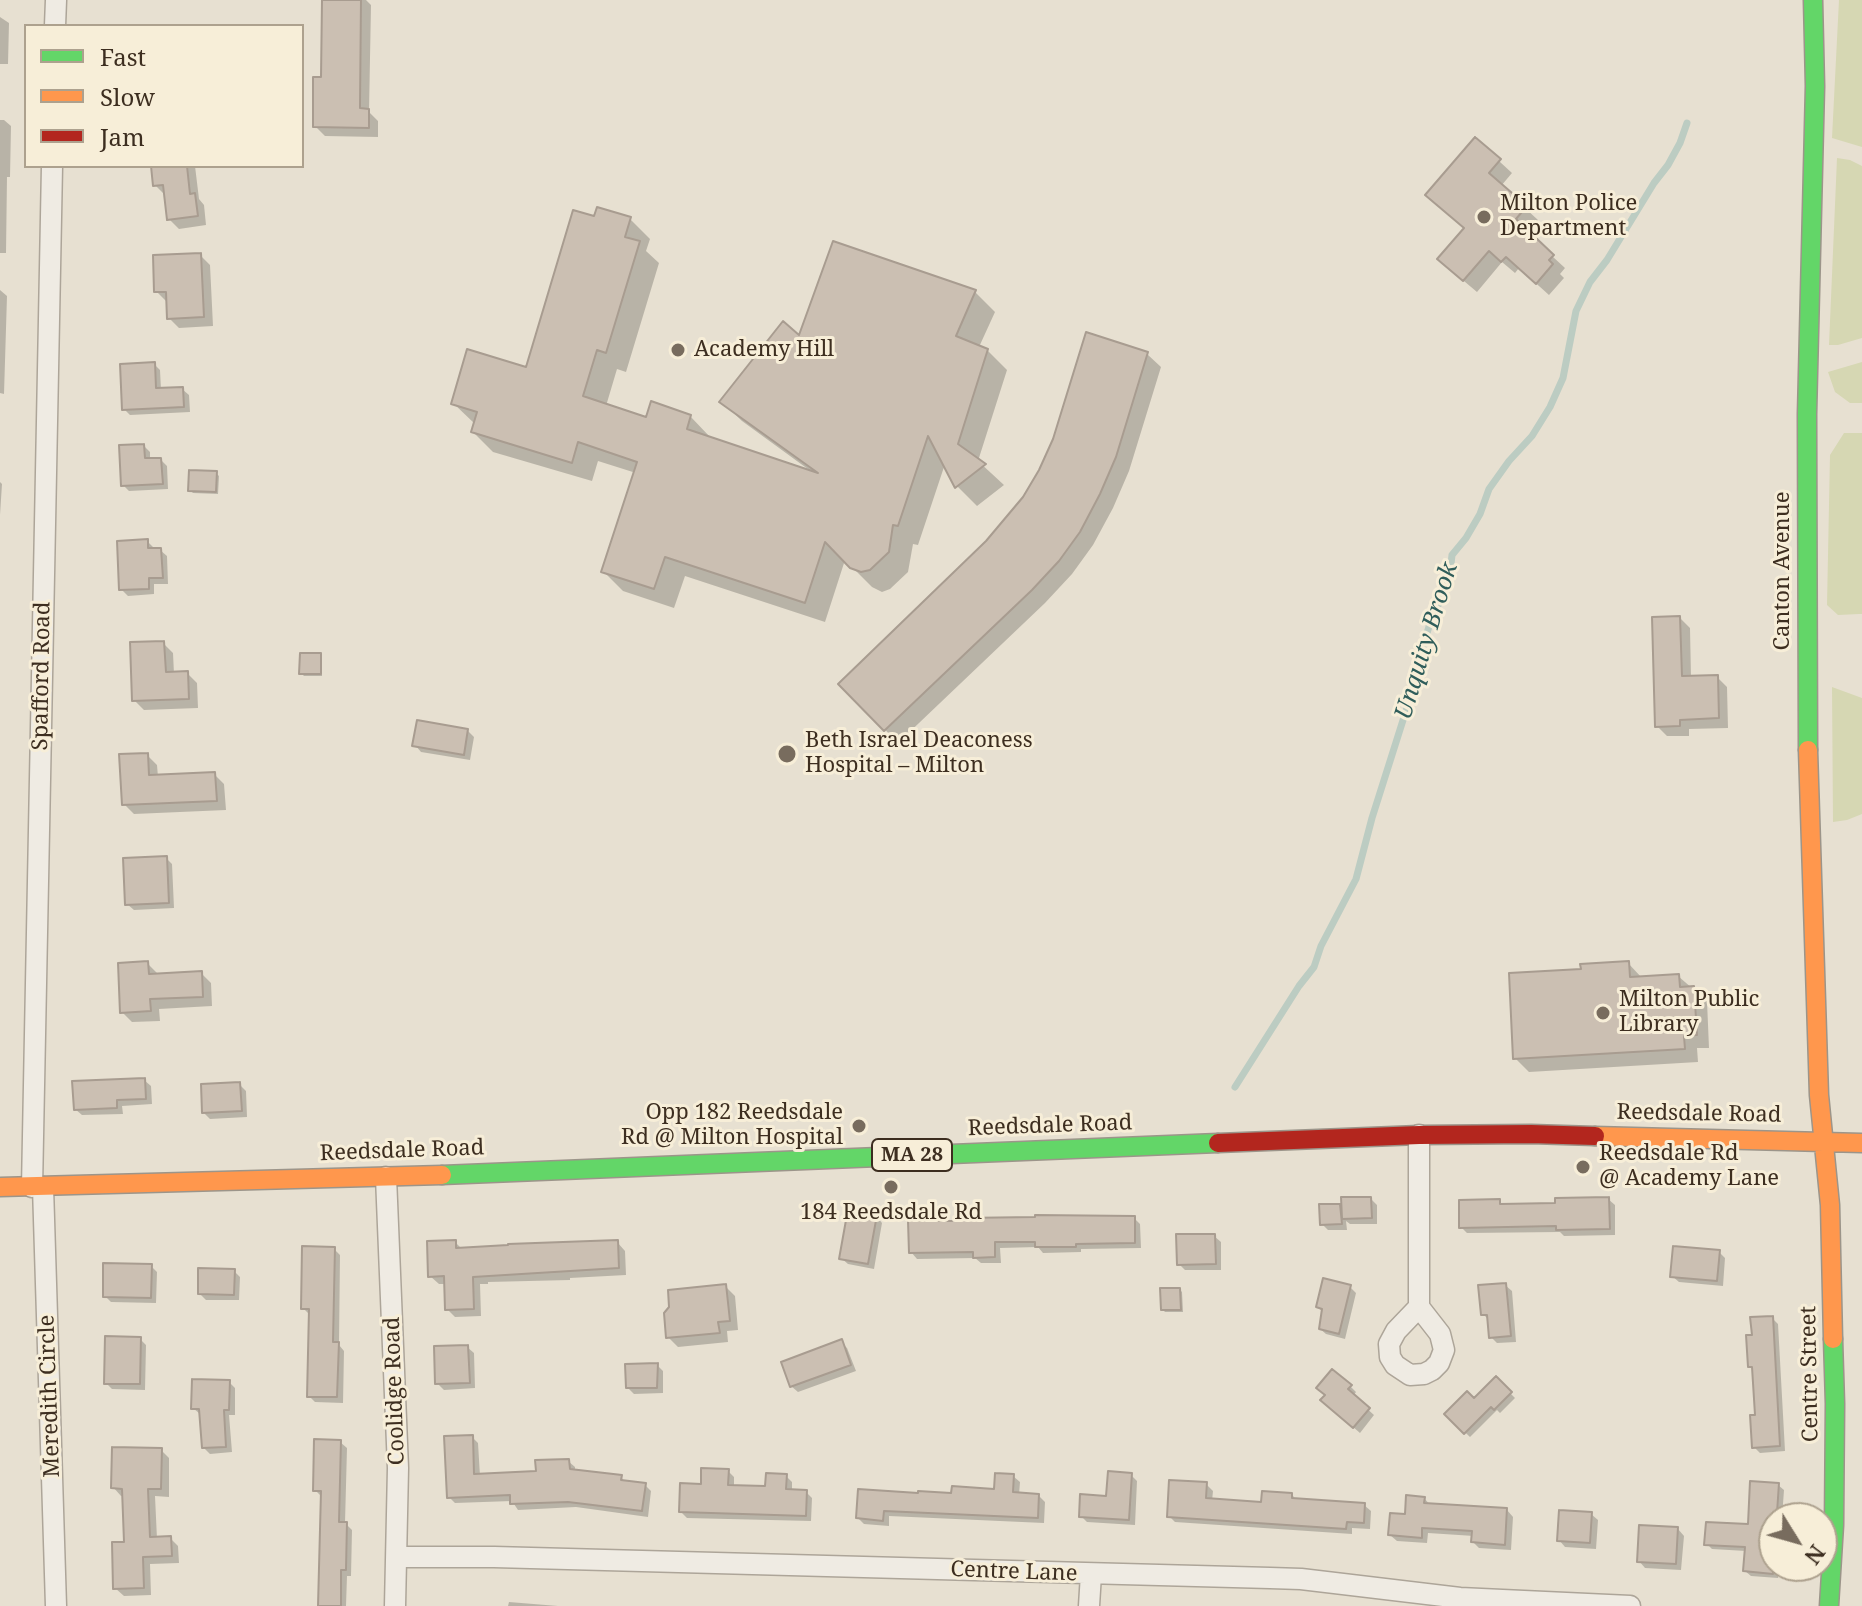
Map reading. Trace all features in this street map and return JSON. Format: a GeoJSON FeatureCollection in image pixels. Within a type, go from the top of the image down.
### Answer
{"type":"FeatureCollection","features":[{"type":"Feature","properties":{"kind":"main road","name":"Canton Avenue"},"geometry":{"type":"LineString","coordinates":[[1813,0],[1815,86],[1807,428],[1807,677],[1818,1080],[1824,1141]]}},
{"type":"Feature","properties":{"kind":"main road","name":"Reedsdale Road"},"geometry":{"type":"LineString","coordinates":[[0,1187],[386,1177],[1419,1135],[1531,1134],[1862,1143]]}},
{"type":"Feature","properties":{"kind":"main road","name":"Centre Street"},"geometry":{"type":"LineString","coordinates":[[1824,1141],[1830,1205],[1835,1404],[1834,1525],[1829,1606]]}},
{"type":"Feature","properties":{"kind":"street"},"geometry":{"type":"LineString","coordinates":[[55,24],[56,0]]}},
{"type":"Feature","properties":{"kind":"street","name":"Spafford Road"},"geometry":{"type":"LineString","coordinates":[[37,1187],[52,168]]}},
{"type":"Feature","properties":{"kind":"street"},"geometry":{"type":"LineString","coordinates":[[1419,1135],[1419,1307]]}},
{"type":"Feature","properties":{"kind":"street","name":"Coolidge Road"},"geometry":{"type":"LineString","coordinates":[[386,1177],[398,1468],[395,1606]]}},
{"type":"Feature","properties":{"kind":"street","name":"Meredith Circle"},"geometry":{"type":"LineString","coordinates":[[37,1187],[56,1606]]}},
{"type":"Feature","properties":{"kind":"street","name":"Centre Lane"},"geometry":{"type":"LineString","coordinates":[[398,1557],[1301,1579],[1460,1598],[1630,1606]]}},
{"type":"Feature","properties":{"kind":"street"},"geometry":{"type":"LineString","coordinates":[[1089,1606],[1091,1574]]}},
{"type":"Feature","properties":{"kind":"green space"},"geometry":{"type":"Polygon","coordinates":[[[1839,0],[1862,0],[1862,147],[1832,138],[1839,0]]]}},
{"type":"Feature","properties":{"kind":"green space"},"geometry":{"type":"Polygon","coordinates":[[[1837,158],[1862,166],[1862,338],[1829,345],[1837,158]]]}},
{"type":"Feature","properties":{"kind":"green space"},"geometry":{"type":"Polygon","coordinates":[[[1862,362],[1862,403],[1850,403],[1835,392],[1828,372],[1862,362]]]}},
{"type":"Feature","properties":{"kind":"green space"},"geometry":{"type":"Polygon","coordinates":[[[1844,433],[1862,433],[1862,614],[1838,615],[1827,605],[1830,455],[1844,433]]]}},
{"type":"Feature","properties":{"kind":"green space"},"geometry":{"type":"Polygon","coordinates":[[[1832,687],[1862,698],[1862,814],[1833,822],[1832,687]]]}},
{"type":"Feature","properties":{"kind":"building"},"geometry":{"type":"Polygon","coordinates":[[[322,0],[361,0],[360,108],[369,109],[369,128],[313,127],[313,77],[321,77],[322,0]]]}},
{"type":"Feature","properties":{"kind":"building","name":"Milton Police Department"},"geometry":{"type":"Polygon","coordinates":[[[1475,137],[1501,159],[1489,173],[1527,206],[1516,219],[1554,255],[1549,260],[1553,264],[1536,284],[1506,257],[1501,262],[1489,251],[1463,281],[1437,259],[1464,228],[1425,195],[1475,137]]]}},
{"type":"Feature","properties":{"kind":"building"},"geometry":{"type":"Polygon","coordinates":[[[151,168],[187,168],[190,194],[195,193],[198,216],[167,220],[163,185],[153,186],[151,168]]]}},
{"type":"Feature","properties":{"kind":"building"},"geometry":{"type":"Polygon","coordinates":[[[597,207],[631,217],[625,237],[640,241],[606,353],[597,350],[583,396],[646,417],[651,401],[691,415],[687,429],[818,473],[719,402],[783,321],[799,335],[833,241],[976,290],[956,336],[988,349],[958,444],[986,464],[955,488],[928,436],[898,526],[893,525],[889,552],[870,570],[861,572],[850,568],[825,542],[805,603],[665,557],[654,589],[601,572],[637,462],[578,442],[572,463],[471,432],[477,412],[451,404],[467,349],[526,367],[573,210],[594,216],[597,207]]]}},
{"type":"Feature","properties":{"kind":"building"},"geometry":{"type":"Polygon","coordinates":[[[201,253],[204,317],[167,319],[166,292],[154,292],[153,255],[201,253]]]}},
{"type":"Feature","properties":{"kind":"building"},"geometry":{"type":"Polygon","coordinates":[[[1086,332],[1148,352],[1116,457],[1100,494],[1080,532],[1059,561],[884,731],[838,684],[986,541],[1023,497],[1053,439],[1086,332]]]}},
{"type":"Feature","properties":{"kind":"building"},"geometry":{"type":"Polygon","coordinates":[[[155,362],[156,388],[183,387],[184,407],[122,410],[120,364],[155,362]]]}},
{"type":"Feature","properties":{"kind":"building"},"geometry":{"type":"Polygon","coordinates":[[[144,444],[145,458],[161,458],[163,484],[121,486],[119,445],[144,444]]]}},
{"type":"Feature","properties":{"kind":"building"},"geometry":{"type":"Polygon","coordinates":[[[189,470],[217,471],[216,492],[188,491],[189,470]]]}},
{"type":"Feature","properties":{"kind":"building"},"geometry":{"type":"Polygon","coordinates":[[[148,539],[148,548],[161,548],[163,578],[149,578],[149,589],[119,590],[117,541],[148,539]]]}},
{"type":"Feature","properties":{"kind":"building"},"geometry":{"type":"Polygon","coordinates":[[[1680,616],[1682,676],[1718,675],[1719,718],[1680,720],[1680,726],[1655,727],[1652,617],[1680,616]]]}},
{"type":"Feature","properties":{"kind":"building"},"geometry":{"type":"Polygon","coordinates":[[[164,641],[166,672],[188,671],[189,699],[132,701],[130,642],[164,641]]]}},
{"type":"Feature","properties":{"kind":"building"},"geometry":{"type":"Polygon","coordinates":[[[300,653],[321,653],[321,674],[299,674],[300,653]]]}},
{"type":"Feature","properties":{"kind":"building"},"geometry":{"type":"Polygon","coordinates":[[[417,720],[468,729],[464,755],[412,746],[417,720]]]}},
{"type":"Feature","properties":{"kind":"building"},"geometry":{"type":"Polygon","coordinates":[[[148,753],[149,775],[215,772],[217,801],[122,805],[119,754],[148,753]]]}},
{"type":"Feature","properties":{"kind":"building"},"geometry":{"type":"Polygon","coordinates":[[[167,856],[169,903],[125,905],[123,858],[167,856]]]}},
{"type":"Feature","properties":{"kind":"building"},"geometry":{"type":"Polygon","coordinates":[[[148,961],[149,974],[202,971],[203,997],[150,999],[151,1011],[120,1013],[118,963],[148,961]]]}},
{"type":"Feature","properties":{"kind":"building","name":"Milton Public Library"},"geometry":{"type":"Polygon","coordinates":[[[1629,961],[1630,977],[1679,974],[1680,987],[1694,986],[1697,1035],[1684,1036],[1685,1049],[1513,1059],[1509,973],[1581,969],[1580,964],[1629,961]]]}},
{"type":"Feature","properties":{"kind":"building"},"geometry":{"type":"Polygon","coordinates":[[[145,1078],[146,1099],[117,1100],[117,1108],[74,1110],[72,1081],[145,1078]]]}},
{"type":"Feature","properties":{"kind":"building"},"geometry":{"type":"Polygon","coordinates":[[[240,1082],[242,1111],[202,1113],[201,1084],[240,1082]]]}},
{"type":"Feature","properties":{"kind":"building"},"geometry":{"type":"Polygon","coordinates":[[[1341,1197],[1371,1197],[1372,1218],[1342,1219],[1341,1197]]]}},
{"type":"Feature","properties":{"kind":"building"},"geometry":{"type":"Polygon","coordinates":[[[1609,1197],[1610,1229],[1556,1230],[1556,1226],[1459,1228],[1459,1200],[1500,1199],[1500,1204],[1555,1203],[1555,1198],[1609,1197]]]}},
{"type":"Feature","properties":{"kind":"building"},"geometry":{"type":"Polygon","coordinates":[[[1319,1204],[1340,1204],[1342,1224],[1320,1225],[1319,1204]]]}},
{"type":"Feature","properties":{"kind":"building"},"geometry":{"type":"Polygon","coordinates":[[[848,1209],[877,1215],[868,1264],[839,1259],[848,1209]]]}},
{"type":"Feature","properties":{"kind":"building"},"geometry":{"type":"Polygon","coordinates":[[[1135,1216],[1135,1243],[1035,1247],[1035,1242],[995,1242],[995,1257],[973,1258],[973,1252],[909,1253],[908,1221],[961,1221],[961,1218],[1135,1216]]]}},
{"type":"Feature","properties":{"kind":"building"},"geometry":{"type":"Polygon","coordinates":[[[1176,1234],[1215,1234],[1216,1264],[1177,1265],[1176,1234]]]}},
{"type":"Feature","properties":{"kind":"building"},"geometry":{"type":"Polygon","coordinates":[[[456,1240],[456,1248],[618,1240],[619,1268],[473,1277],[474,1309],[445,1310],[444,1276],[428,1277],[427,1241],[456,1240]]]}},
{"type":"Feature","properties":{"kind":"building"},"geometry":{"type":"Polygon","coordinates":[[[302,1246],[335,1247],[333,1342],[339,1342],[337,1397],[307,1397],[309,1309],[301,1309],[302,1246]]]}},
{"type":"Feature","properties":{"kind":"building"},"geometry":{"type":"Polygon","coordinates":[[[1673,1246],[1720,1250],[1717,1281],[1670,1277],[1673,1246]]]}},
{"type":"Feature","properties":{"kind":"building"},"geometry":{"type":"Polygon","coordinates":[[[103,1263],[152,1264],[151,1298],[103,1297],[103,1263]]]}},
{"type":"Feature","properties":{"kind":"building"},"geometry":{"type":"Polygon","coordinates":[[[198,1268],[235,1269],[234,1295],[198,1294],[198,1268]]]}},
{"type":"Feature","properties":{"kind":"building"},"geometry":{"type":"Polygon","coordinates":[[[1323,1278],[1351,1285],[1339,1334],[1319,1329],[1322,1309],[1316,1307],[1323,1278]]]}},
{"type":"Feature","properties":{"kind":"building"},"geometry":{"type":"Polygon","coordinates":[[[1506,1283],[1511,1336],[1489,1338],[1487,1315],[1481,1315],[1478,1285],[1506,1283]]]}},
{"type":"Feature","properties":{"kind":"building"},"geometry":{"type":"Polygon","coordinates":[[[726,1284],[730,1321],[718,1322],[720,1333],[666,1338],[664,1313],[669,1307],[668,1290],[726,1284]]]}},
{"type":"Feature","properties":{"kind":"building"},"geometry":{"type":"Polygon","coordinates":[[[1160,1288],[1180,1288],[1181,1310],[1161,1310],[1160,1288]]]}},
{"type":"Feature","properties":{"kind":"building"},"geometry":{"type":"Polygon","coordinates":[[[1773,1316],[1780,1446],[1752,1448],[1750,1415],[1755,1415],[1746,1335],[1752,1335],[1750,1317],[1773,1316]]]}},
{"type":"Feature","properties":{"kind":"building"},"geometry":{"type":"Polygon","coordinates":[[[105,1336],[141,1337],[140,1384],[104,1384],[105,1336]]]}},
{"type":"Feature","properties":{"kind":"building"},"geometry":{"type":"Polygon","coordinates":[[[842,1339],[851,1365],[790,1387],[781,1362],[842,1339]]]}},
{"type":"Feature","properties":{"kind":"building"},"geometry":{"type":"Polygon","coordinates":[[[468,1345],[470,1383],[435,1384],[434,1346],[468,1345]]]}},
{"type":"Feature","properties":{"kind":"building"},"geometry":{"type":"Polygon","coordinates":[[[658,1363],[657,1388],[626,1388],[625,1364],[658,1363]]]}},
{"type":"Feature","properties":{"kind":"building"},"geometry":{"type":"Polygon","coordinates":[[[1332,1369],[1352,1385],[1348,1389],[1370,1408],[1353,1428],[1320,1400],[1325,1395],[1316,1388],[1332,1369]]]}},
{"type":"Feature","properties":{"kind":"building"},"geometry":{"type":"Polygon","coordinates":[[[1496,1376],[1512,1392],[1494,1410],[1491,1407],[1464,1434],[1444,1414],[1467,1391],[1474,1398],[1496,1376]]]}},
{"type":"Feature","properties":{"kind":"building"},"geometry":{"type":"Polygon","coordinates":[[[192,1379],[230,1380],[229,1410],[224,1410],[226,1447],[202,1448],[199,1409],[191,1409],[192,1379]]]}},
{"type":"Feature","properties":{"kind":"building"},"geometry":{"type":"Polygon","coordinates":[[[473,1435],[474,1474],[536,1471],[535,1460],[569,1459],[570,1469],[622,1475],[621,1480],[646,1483],[642,1511],[568,1502],[510,1504],[510,1495],[447,1498],[444,1436],[473,1435]]]}},
{"type":"Feature","properties":{"kind":"building"},"geometry":{"type":"Polygon","coordinates":[[[314,1439],[341,1440],[339,1522],[347,1522],[346,1570],[341,1570],[341,1606],[318,1606],[321,1491],[313,1491],[314,1439]]]}},
{"type":"Feature","properties":{"kind":"building"},"geometry":{"type":"Polygon","coordinates":[[[112,1447],[162,1448],[161,1489],[148,1489],[150,1537],[171,1536],[172,1556],[143,1557],[144,1588],[113,1589],[112,1542],[124,1542],[122,1489],[111,1488],[112,1447]]]}},
{"type":"Feature","properties":{"kind":"building"},"geometry":{"type":"Polygon","coordinates":[[[701,1468],[729,1469],[728,1485],[765,1486],[766,1473],[787,1474],[786,1489],[807,1490],[806,1516],[679,1512],[680,1483],[701,1484],[701,1468]]]}},
{"type":"Feature","properties":{"kind":"building"},"geometry":{"type":"Polygon","coordinates":[[[1108,1471],[1132,1473],[1129,1520],[1079,1517],[1080,1494],[1106,1496],[1108,1471]]]}},
{"type":"Feature","properties":{"kind":"building"},"geometry":{"type":"Polygon","coordinates":[[[995,1473],[1014,1474],[1013,1492],[1039,1494],[1038,1518],[884,1511],[883,1521],[856,1518],[858,1489],[951,1493],[952,1486],[994,1489],[995,1473]]]}},
{"type":"Feature","properties":{"kind":"building"},"geometry":{"type":"Polygon","coordinates":[[[1169,1480],[1207,1482],[1206,1498],[1261,1502],[1262,1491],[1292,1493],[1292,1498],[1365,1503],[1364,1523],[1347,1522],[1346,1529],[1167,1517],[1169,1480]]]}},
{"type":"Feature","properties":{"kind":"building"},"geometry":{"type":"Polygon","coordinates":[[[1750,1481],[1779,1483],[1778,1502],[1758,1502],[1758,1572],[1743,1571],[1745,1547],[1704,1545],[1706,1522],[1748,1524],[1750,1481]]]}},
{"type":"Feature","properties":{"kind":"building"},"geometry":{"type":"Polygon","coordinates":[[[1406,1495],[1425,1497],[1424,1503],[1507,1508],[1505,1545],[1471,1542],[1472,1531],[1422,1528],[1422,1538],[1388,1535],[1390,1513],[1405,1514],[1406,1495]]]}},
{"type":"Feature","properties":{"kind":"building"},"geometry":{"type":"Polygon","coordinates":[[[1559,1510],[1592,1512],[1590,1543],[1557,1541],[1559,1510]]]}},
{"type":"Feature","properties":{"kind":"building"},"geometry":{"type":"Polygon","coordinates":[[[1639,1525],[1678,1527],[1676,1564],[1637,1562],[1639,1525]]]}},
{"type":"Feature","properties":{"kind":"waterway","name":"Unquity Brook"},"geometry":{"type":"LineString","coordinates":[[1235,1087],[1314,967],[1321,946],[1356,879],[1417,676],[1423,646],[1432,617],[1445,592],[1452,555],[1480,514],[1489,489],[1532,436],[1550,407],[1563,378],[1576,311],[1590,282],[1668,165],[1687,123]]}},
{"type":"Feature","properties":{"kind":"traffic: fast"},"geometry":{"type":"LineString","coordinates":[[1808,750],[1807,414],[1815,86],[1813,0]]}},
{"type":"Feature","properties":{"kind":"traffic: fast"},"geometry":{"type":"LineString","coordinates":[[442,1175],[1218,1143]]}},
{"type":"Feature","properties":{"kind":"traffic: fast"},"geometry":{"type":"LineString","coordinates":[[1829,1606],[1834,1525],[1833,1339]]}},
{"type":"Feature","properties":{"kind":"traffic: slow"},"geometry":{"type":"LineString","coordinates":[[1808,750],[1819,1095],[1830,1205],[1833,1339]]}},
{"type":"Feature","properties":{"kind":"traffic: slow"},"geometry":{"type":"LineString","coordinates":[[1595,1136],[1862,1143]]}},
{"type":"Feature","properties":{"kind":"traffic: slow"},"geometry":{"type":"LineString","coordinates":[[0,1187],[442,1175]]}},
{"type":"Feature","properties":{"kind":"traffic: jam"},"geometry":{"type":"LineString","coordinates":[[1218,1143],[1419,1135],[1595,1136]]}},
{"type":"Feature","properties":{"kind":"place","name":"Milton Police Department"},"geometry":{"type":"Point","coordinates":[1484,217]}},
{"type":"Feature","properties":{"kind":"place","name":"Academy Hill"},"geometry":{"type":"Point","coordinates":[678,350]}},
{"type":"Feature","properties":{"kind":"place","name":"Beth Israel Deaconess Hospital – Milton"},"geometry":{"type":"Point","coordinates":[787,754]}},
{"type":"Feature","properties":{"kind":"place","name":"Milton Public Library"},"geometry":{"type":"Point","coordinates":[1603,1013]}},
{"type":"Feature","properties":{"kind":"place","name":"Opp 182 Reedsdale Rd @ Milton Hospital"},"geometry":{"type":"Point","coordinates":[859,1126]}},
{"type":"Feature","properties":{"kind":"place","name":"Reedsdale Rd @ Academy Lane"},"geometry":{"type":"Point","coordinates":[1583,1167]}},
{"type":"Feature","properties":{"kind":"place","name":"184 Reedsdale Rd"},"geometry":{"type":"Point","coordinates":[891,1187]}}]}
